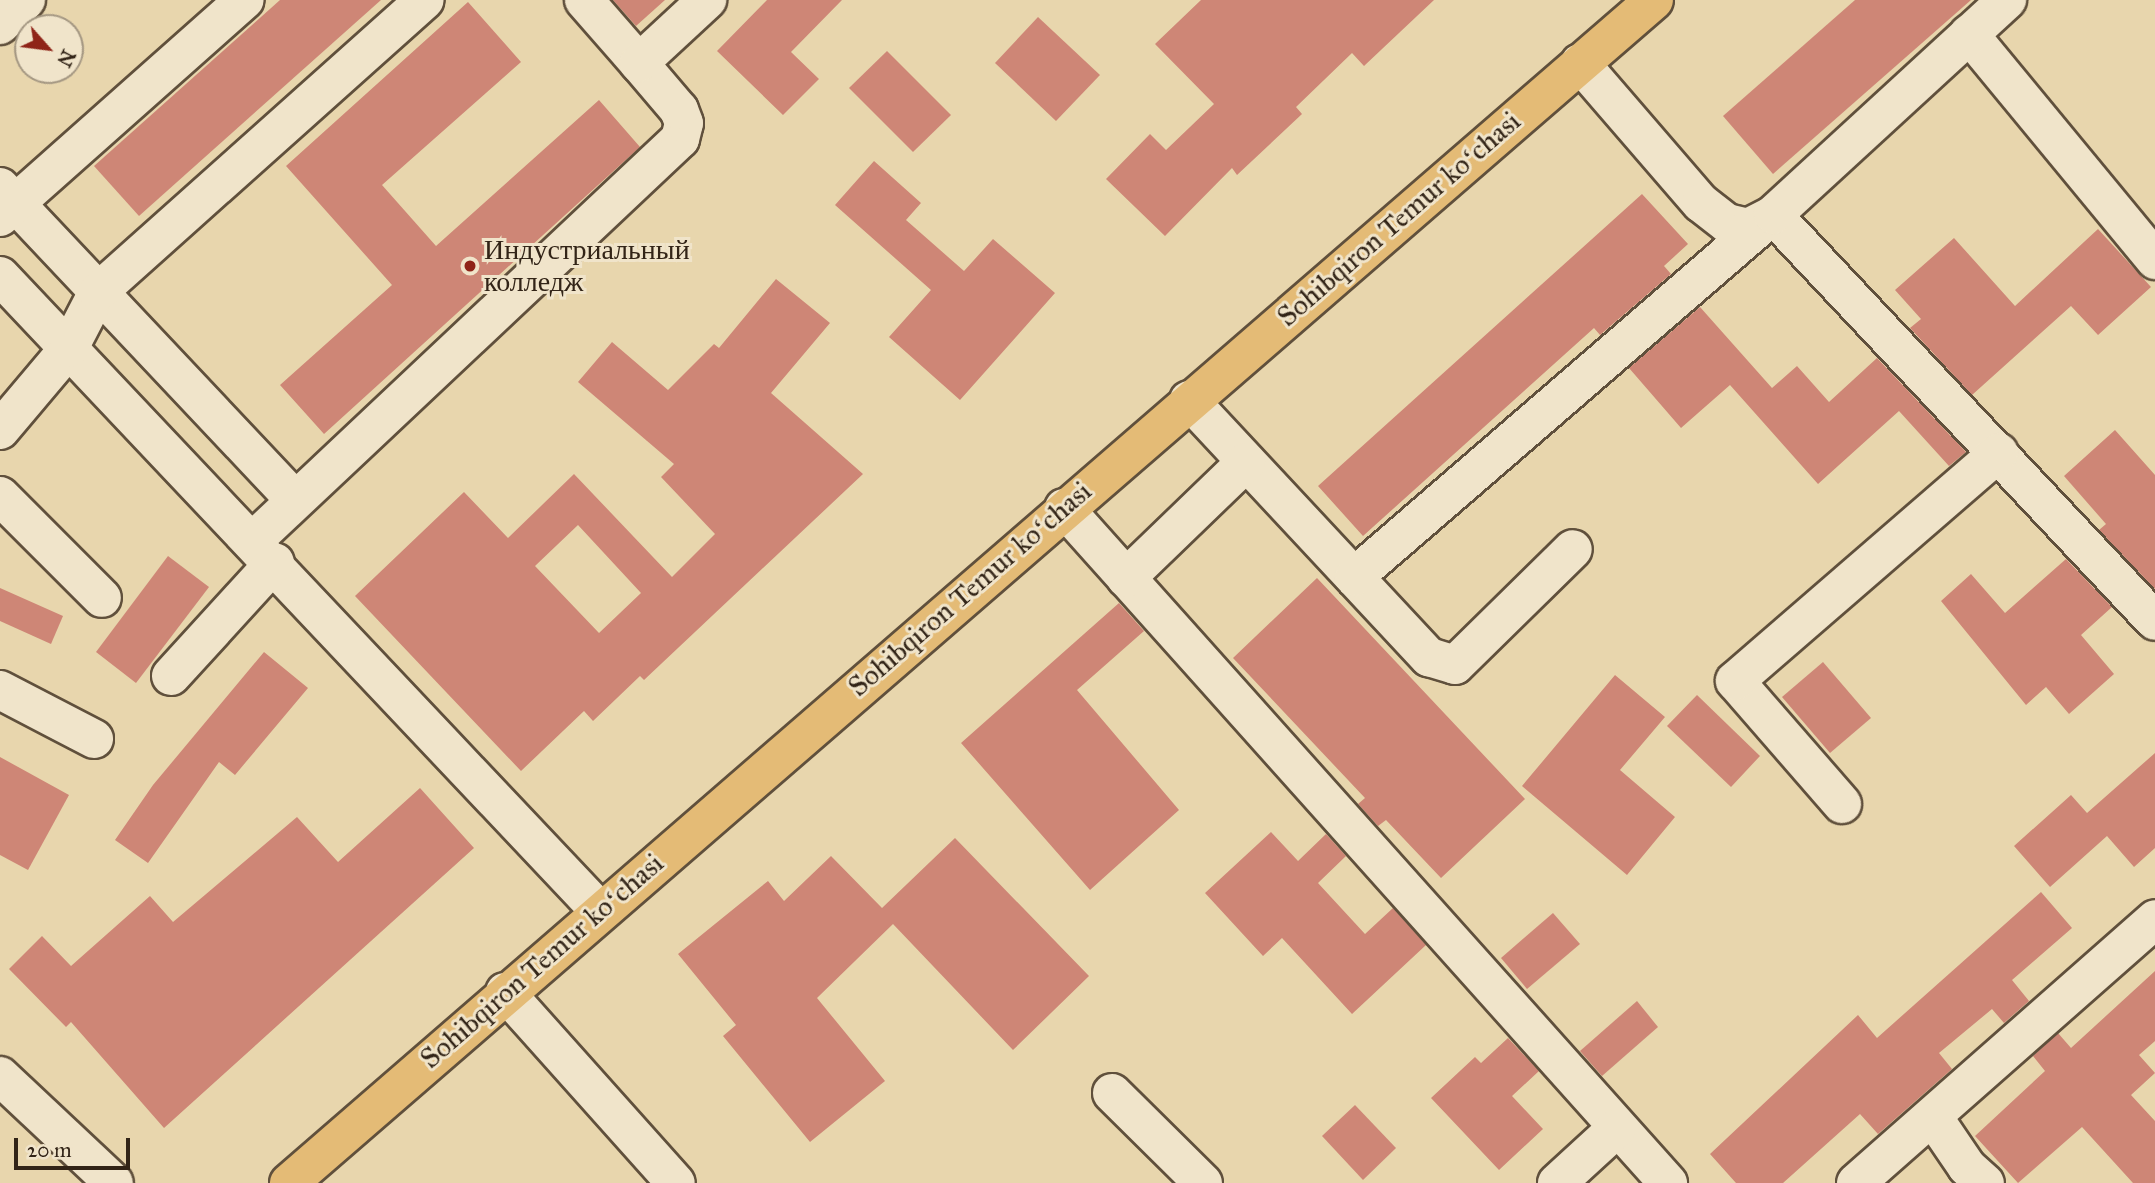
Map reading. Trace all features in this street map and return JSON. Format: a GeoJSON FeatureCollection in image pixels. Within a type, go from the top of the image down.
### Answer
{"type":"FeatureCollection","features":[{"type":"Feature","properties":{"kind":"main road","name":"Sohibqiron Temur koʻchasi"},"geometry":{"type":"LineString","coordinates":[[289,1183],[505,992],[1654,0]]}},
{"type":"Feature","properties":{"kind":"street"},"geometry":{"type":"LineString","coordinates":[[0,25],[26,0]]}},
{"type":"Feature","properties":{"kind":"street"},"geometry":{"type":"LineString","coordinates":[[244,0],[5,202],[98,292],[293,498]]}},
{"type":"Feature","properties":{"kind":"street"},"geometry":{"type":"LineString","coordinates":[[0,430],[69,348],[98,292],[425,0]]}},
{"type":"Feature","properties":{"kind":"street"},"geometry":{"type":"LineString","coordinates":[[171,676],[264,551],[293,498],[680,139],[684,124],[679,110],[584,0]]}},
{"type":"Feature","properties":{"kind":"street"},"geometry":{"type":"LineString","coordinates":[[639,63],[707,0]]}},
{"type":"Feature","properties":{"kind":"street"},"geometry":{"type":"LineString","coordinates":[[1354,577],[1773,215],[2007,0]]}},
{"type":"Feature","properties":{"kind":"street"},"geometry":{"type":"LineString","coordinates":[[1969,34],[2155,260]]}},
{"type":"Feature","properties":{"kind":"street"},"geometry":{"type":"LineString","coordinates":[[1580,63],[1701,203],[1727,223],[1748,228],[1773,215]]}},
{"type":"Feature","properties":{"kind":"street"},"geometry":{"type":"LineString","coordinates":[[1773,215],[1999,452],[2155,621]]}},
{"type":"Feature","properties":{"kind":"street"},"geometry":{"type":"LineString","coordinates":[[0,276],[264,551],[599,911]]}},
{"type":"Feature","properties":{"kind":"street"},"geometry":{"type":"LineString","coordinates":[[150,432],[192,391]]}},
{"type":"Feature","properties":{"kind":"street"},"geometry":{"type":"LineString","coordinates":[[1189,400],[1429,657],[1455,665],[1573,549]]}},
{"type":"Feature","properties":{"kind":"street"},"geometry":{"type":"LineString","coordinates":[[1842,804],[1735,681],[1999,452]]}},
{"type":"Feature","properties":{"kind":"street"},"geometry":{"type":"LineString","coordinates":[[1126,578],[1246,462]]}},
{"type":"Feature","properties":{"kind":"street"},"geometry":{"type":"LineString","coordinates":[[0,496],[102,598]]}},
{"type":"Feature","properties":{"kind":"street"},"geometry":{"type":"LineString","coordinates":[[1064,508],[1668,1183]]}},
{"type":"Feature","properties":{"kind":"street"},"geometry":{"type":"LineString","coordinates":[[0,690],[94,740]]}},
{"type":"Feature","properties":{"kind":"street"},"geometry":{"type":"LineString","coordinates":[[1856,1183],[2155,919]]}},
{"type":"Feature","properties":{"kind":"street"},"geometry":{"type":"LineString","coordinates":[[505,992],[676,1183]]}},
{"type":"Feature","properties":{"kind":"street"},"geometry":{"type":"LineString","coordinates":[[0,1076],[114,1183]]}},
{"type":"Feature","properties":{"kind":"street"},"geometry":{"type":"LineString","coordinates":[[1112,1093],[1203,1183]]}},
{"type":"Feature","properties":{"kind":"street"},"geometry":{"type":"LineString","coordinates":[[1933,1117],[1967,1167],[1985,1183]]}},
{"type":"Feature","properties":{"kind":"street"},"geometry":{"type":"LineString","coordinates":[[1557,1183],[1617,1128]]}},
{"type":"Feature","properties":{"kind":"building"},"geometry":{"type":"Polygon","coordinates":[[[280,0],[381,0],[139,216],[94,166],[280,0]]]}},
{"type":"Feature","properties":{"kind":"building"},"geometry":{"type":"Polygon","coordinates":[[[613,0],[665,0],[636,26],[613,0]]]}},
{"type":"Feature","properties":{"kind":"building"},"geometry":{"type":"Polygon","coordinates":[[[767,0],[842,0],[791,52],[819,79],[783,115],[717,51],[767,0]]]}},
{"type":"Feature","properties":{"kind":"building"},"geometry":{"type":"Polygon","coordinates":[[[1201,0],[1434,0],[1364,66],[1352,53],[1296,107],[1302,114],[1237,175],[1232,168],[1165,236],[1106,179],[1150,134],[1166,150],[1214,104],[1155,44],[1201,0]]]}},
{"type":"Feature","properties":{"kind":"building"},"geometry":{"type":"Polygon","coordinates":[[[1855,0],[1971,0],[1773,174],[1723,116],[1855,0]]]}},
{"type":"Feature","properties":{"kind":"building"},"geometry":{"type":"Polygon","coordinates":[[[468,2],[521,62],[382,185],[436,246],[599,100],[640,147],[324,434],[280,385],[392,285],[286,166],[468,2]]]}},
{"type":"Feature","properties":{"kind":"building"},"geometry":{"type":"Polygon","coordinates":[[[1038,17],[1100,75],[1056,121],[995,63],[1038,17]]]}},
{"type":"Feature","properties":{"kind":"building"},"geometry":{"type":"Polygon","coordinates":[[[887,51],[951,115],[913,152],[849,88],[887,51]]]}},
{"type":"Feature","properties":{"kind":"building"},"geometry":{"type":"Polygon","coordinates":[[[874,161],[921,203],[906,220],[964,271],[993,239],[1055,293],[960,400],[889,337],[931,290],[835,205],[874,161]]]}},
{"type":"Feature","properties":{"kind":"building"},"geometry":{"type":"Polygon","coordinates":[[[1642,194],[1688,244],[1664,266],[1671,274],[1600,335],[1594,328],[1363,536],[1318,486],[1642,194]]]}},
{"type":"Feature","properties":{"kind":"building"},"geometry":{"type":"Polygon","coordinates":[[[2098,229],[2151,287],[2098,335],[2071,306],[1972,395],[1910,328],[1921,319],[1895,290],[1954,238],[2015,306],[2098,229]]]}},
{"type":"Feature","properties":{"kind":"building"},"geometry":{"type":"Polygon","coordinates":[[[776,279],[830,323],[771,393],[863,474],[644,680],[640,676],[593,721],[584,711],[521,771],[355,596],[464,492],[508,538],[574,474],[672,577],[715,534],[661,477],[674,464],[578,382],[612,342],[668,390],[714,344],[719,348],[776,279]],[[578,525],[535,566],[599,633],[641,593],[578,525]]]}},
{"type":"Feature","properties":{"kind":"building"},"geometry":{"type":"Polygon","coordinates":[[[1700,307],[1772,388],[1797,366],[1829,402],[1877,358],[1966,452],[1949,466],[1899,411],[1818,484],[1730,385],[1681,428],[1629,368],[1700,307]]]}},
{"type":"Feature","properties":{"kind":"building"},"geometry":{"type":"Polygon","coordinates":[[[2115,430],[2155,475],[2155,589],[2099,530],[2106,524],[2064,476],[2115,430]]]}},
{"type":"Feature","properties":{"kind":"building"},"geometry":{"type":"Polygon","coordinates":[[[168,556],[209,587],[136,683],[96,652],[168,556]]]}},
{"type":"Feature","properties":{"kind":"building"},"geometry":{"type":"Polygon","coordinates":[[[2066,559],[2112,607],[2081,635],[2114,674],[2069,714],[2046,687],[2026,705],[1941,601],[1971,574],[2005,613],[2066,559]]]}},
{"type":"Feature","properties":{"kind":"building"},"geometry":{"type":"Polygon","coordinates":[[[1317,578],[1525,799],[1441,878],[1386,820],[1378,826],[1358,804],[1365,798],[1233,658],[1317,578]]]}},
{"type":"Feature","properties":{"kind":"building"},"geometry":{"type":"Polygon","coordinates":[[[0,588],[63,616],[51,644],[0,621],[0,588]]]}},
{"type":"Feature","properties":{"kind":"building"},"geometry":{"type":"Polygon","coordinates":[[[1119,603],[1144,631],[1077,690],[1179,810],[1090,890],[961,743],[1119,603]]]}},
{"type":"Feature","properties":{"kind":"building"},"geometry":{"type":"Polygon","coordinates":[[[264,652],[308,688],[235,775],[219,762],[148,863],[115,840],[153,785],[264,652]]]}},
{"type":"Feature","properties":{"kind":"building"},"geometry":{"type":"Polygon","coordinates":[[[1823,662],[1871,718],[1830,753],[1782,697],[1823,662]]]}},
{"type":"Feature","properties":{"kind":"building"},"geometry":{"type":"Polygon","coordinates":[[[1615,675],[1665,717],[1620,770],[1675,817],[1627,875],[1522,786],[1615,675]]]}},
{"type":"Feature","properties":{"kind":"building"},"geometry":{"type":"Polygon","coordinates":[[[1697,695],[1760,756],[1731,787],[1667,726],[1697,695]]]}},
{"type":"Feature","properties":{"kind":"building"},"geometry":{"type":"Polygon","coordinates":[[[2155,753],[2155,848],[2134,867],[2107,836],[2050,887],[2014,846],[2071,795],[2087,813],[2155,753]]]}},
{"type":"Feature","properties":{"kind":"building"},"geometry":{"type":"Polygon","coordinates":[[[0,757],[69,795],[28,870],[0,855],[0,757]]]}},
{"type":"Feature","properties":{"kind":"building"},"geometry":{"type":"Polygon","coordinates":[[[420,788],[474,848],[164,1128],[71,1022],[66,1027],[9,969],[42,936],[71,966],[150,896],[173,922],[297,817],[338,862],[420,788]]]}},
{"type":"Feature","properties":{"kind":"building"},"geometry":{"type":"Polygon","coordinates":[[[1271,832],[1298,861],[1326,834],[1346,856],[1318,883],[1365,934],[1393,908],[1426,945],[1352,1014],[1282,938],[1263,956],[1205,893],[1271,832]]]}},
{"type":"Feature","properties":{"kind":"building"},"geometry":{"type":"Polygon","coordinates":[[[955,838],[1089,976],[1013,1050],[893,924],[817,998],[885,1081],[810,1142],[723,1036],[736,1025],[678,954],[768,881],[784,901],[831,856],[882,908],[955,838]]]}},
{"type":"Feature","properties":{"kind":"building"},"geometry":{"type":"Polygon","coordinates":[[[2041,892],[2072,928],[2012,980],[2029,1001],[2004,1023],[1992,1009],[1939,1053],[1952,1069],[1878,1134],[1860,1114],[1783,1183],[1736,1183],[1710,1154],[1858,1015],[1877,1038],[2041,892]]]}},
{"type":"Feature","properties":{"kind":"building"},"geometry":{"type":"Polygon","coordinates":[[[1553,913],[1580,944],[1527,989],[1501,958],[1553,913]]]}},
{"type":"Feature","properties":{"kind":"building"},"geometry":{"type":"Polygon","coordinates":[[[2155,971],[2155,1041],[2139,1055],[2155,1073],[2131,1095],[2155,1121],[2155,1183],[2133,1183],[2082,1127],[2018,1183],[1975,1136],[2045,1071],[2033,1056],[2058,1033],[2071,1048],[2155,971]]]}},
{"type":"Feature","properties":{"kind":"building"},"geometry":{"type":"Polygon","coordinates":[[[1637,1001],[1658,1027],[1602,1076],[1580,1051],[1637,1001]]]}},
{"type":"Feature","properties":{"kind":"building"},"geometry":{"type":"Polygon","coordinates":[[[1508,1038],[1539,1071],[1512,1096],[1543,1129],[1499,1170],[1431,1098],[1475,1057],[1481,1063],[1508,1038]]]}},
{"type":"Feature","properties":{"kind":"building"},"geometry":{"type":"Polygon","coordinates":[[[1355,1105],[1396,1148],[1363,1180],[1322,1136],[1355,1105]]]}},
{"type":"Feature","properties":{"kind":"place","name":"Индустриальный колледж"},"geometry":{"type":"Point","coordinates":[470,266]}}]}
